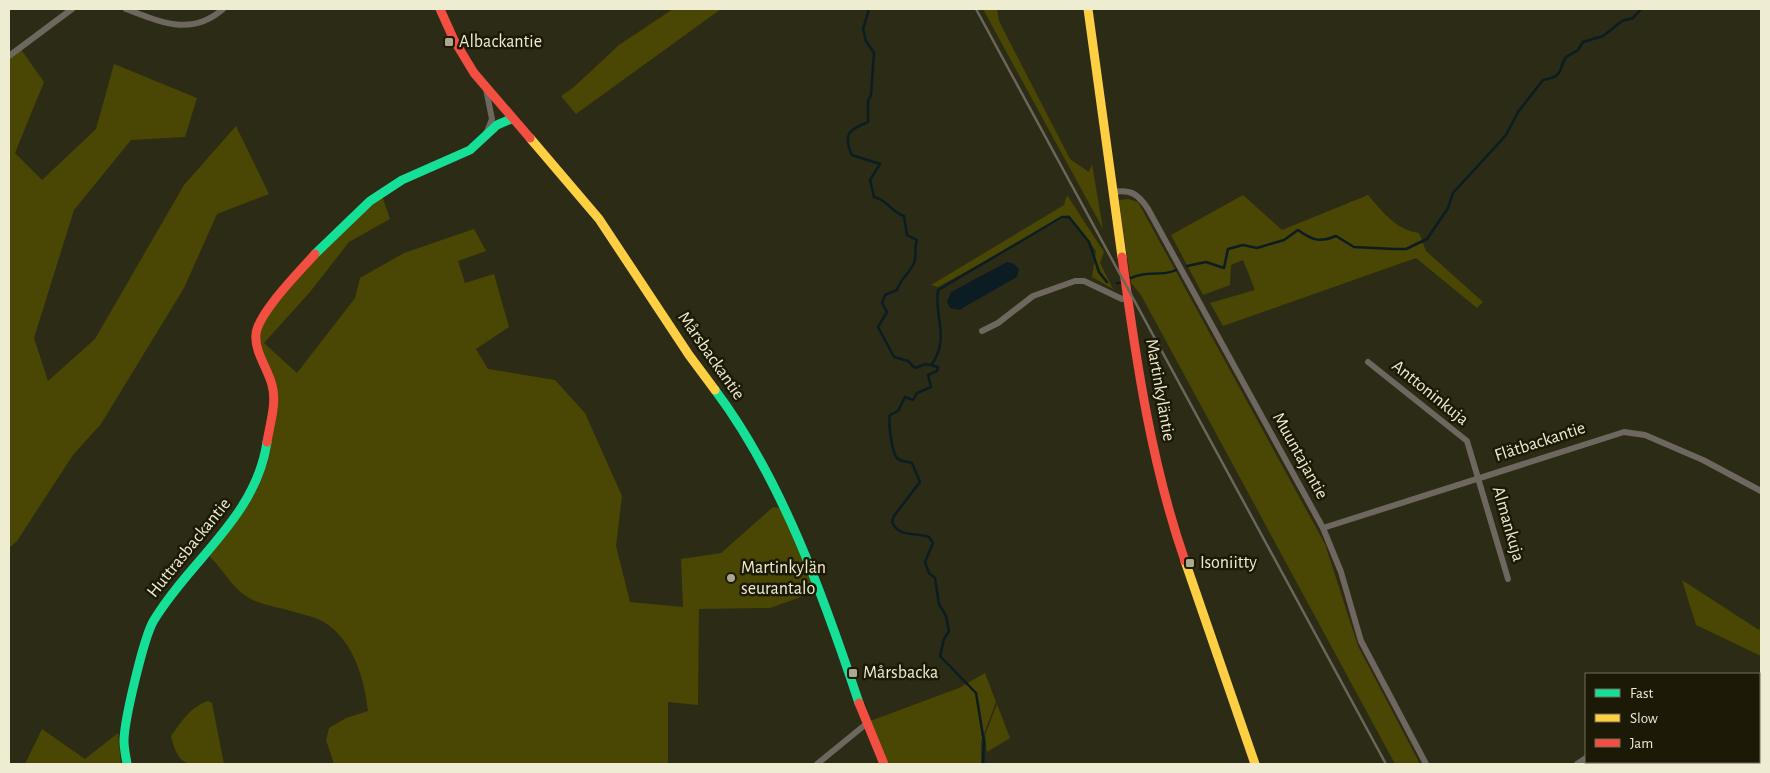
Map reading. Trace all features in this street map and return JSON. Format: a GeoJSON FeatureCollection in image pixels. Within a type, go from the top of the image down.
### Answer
{"type":"FeatureCollection","features":[{"type":"Feature","properties":{"kind":"street"},"geometry":{"type":"LineString","coordinates":[[9,56],[72,9]]}},
{"type":"Feature","properties":{"kind":"street"},"geometry":{"type":"LineString","coordinates":[[126,9],[167,24],[186,26],[211,19],[222,9]]}},
{"type":"Feature","properties":{"kind":"street","name":"Mårsbackantie"},"geometry":{"type":"LineString","coordinates":[[440,9],[454,40],[486,89],[599,219],[689,355],[722,398],[754,452],[780,501],[824,598],[866,724],[884,764]]}},
{"type":"Feature","properties":{"kind":"street","name":"Martinkyläntie"},"geometry":{"type":"LineString","coordinates":[[1088,9],[1128,298],[1148,423],[1162,490],[1255,764]]}},
{"type":"Feature","properties":{"kind":"street"},"geometry":{"type":"LineString","coordinates":[[485,135],[492,119],[486,89]]}},
{"type":"Feature","properties":{"kind":"street","name":"Huttrasbackantie"},"geometry":{"type":"LineString","coordinates":[[127,764],[124,740],[134,684],[152,621],[193,567],[236,518],[256,481],[266,451],[274,400],[272,385],[258,347],[256,333],[262,318],[315,253],[345,222],[370,201],[402,180],[470,150],[497,125],[511,118]]}},
{"type":"Feature","properties":{"kind":"street","name":"Muuntajantie"},"geometry":{"type":"LineString","coordinates":[[1113,192],[1123,190],[1136,193],[1148,209],[1323,528],[1341,572],[1362,641],[1426,764]]}},
{"type":"Feature","properties":{"kind":"street"},"geometry":{"type":"LineString","coordinates":[[982,331],[998,323],[1033,296],[1075,281],[1084,281],[1122,299],[1128,298]]}},
{"type":"Feature","properties":{"kind":"street","name":"Anttoninkuja"},"geometry":{"type":"LineString","coordinates":[[1368,362],[1466,441],[1478,478]]}},
{"type":"Feature","properties":{"kind":"street","name":"Flätbackantie"},"geometry":{"type":"LineString","coordinates":[[1323,528],[1615,434],[1634,433],[1645,435],[1703,460],[1761,491]]}},
{"type":"Feature","properties":{"kind":"street","name":"Almankuja"},"geometry":{"type":"LineString","coordinates":[[1478,478],[1508,578]]}},
{"type":"Feature","properties":{"kind":"street"},"geometry":{"type":"LineString","coordinates":[[817,764],[866,724]]}},
{"type":"Feature","properties":{"kind":"shaded area"},"geometry":{"type":"Polygon","coordinates":[[[673,9],[721,9],[576,114],[561,96],[574,87],[619,45],[673,9]]]}},
{"type":"Feature","properties":{"kind":"shaded area"},"geometry":{"type":"Polygon","coordinates":[[[983,9],[997,9],[999,21],[1070,159],[1089,172],[1092,164],[1103,229],[983,9]]]}},
{"type":"Feature","properties":{"kind":"shaded area"},"geometry":{"type":"Polygon","coordinates":[[[20,48],[44,82],[15,153],[42,180],[96,129],[114,64],[197,98],[185,137],[131,140],[74,210],[34,338],[48,381],[95,339],[184,185],[236,126],[269,194],[217,214],[184,288],[101,424],[73,455],[17,541],[9,548],[9,56],[20,48]]]}},
{"type":"Feature","properties":{"kind":"shaded area"},"geometry":{"type":"Polygon","coordinates":[[[1067,195],[1104,252],[1100,263],[1113,289],[1092,277],[1096,251],[1069,215],[938,287],[931,285],[1064,205],[1067,195]]]}},
{"type":"Feature","properties":{"kind":"shaded area"},"geometry":{"type":"Polygon","coordinates":[[[1243,195],[1282,230],[1368,195],[1397,224],[1419,233],[1426,251],[1483,302],[1477,308],[1416,258],[1223,326],[1210,303],[1255,290],[1243,260],[1231,265],[1230,285],[1203,295],[1171,235],[1243,195]]]}},
{"type":"Feature","properties":{"kind":"shaded area"},"geometry":{"type":"Polygon","coordinates":[[[382,196],[390,219],[349,242],[310,292],[264,343],[297,373],[355,298],[360,278],[404,253],[474,229],[486,251],[458,261],[465,283],[494,274],[509,327],[476,349],[488,369],[555,380],[585,413],[622,496],[616,546],[630,602],[683,607],[681,559],[721,553],[773,507],[780,508],[818,591],[770,608],[699,609],[698,705],[668,702],[668,764],[334,764],[326,740],[329,728],[346,718],[368,711],[364,686],[356,661],[350,650],[343,639],[324,622],[260,603],[244,595],[233,585],[209,556],[241,514],[275,419],[259,334],[270,310],[318,256],[382,196]]]}},
{"type":"Feature","properties":{"kind":"shaded area"},"geometry":{"type":"Polygon","coordinates":[[[1128,199],[1138,202],[1325,544],[1358,646],[1420,764],[1395,764],[1141,295],[1131,283],[1119,200],[1128,199]]]}},
{"type":"Feature","properties":{"kind":"shaded area"},"geometry":{"type":"Polygon","coordinates":[[[1682,580],[1759,630],[1761,624],[1761,656],[1696,625],[1682,580]]]}},
{"type":"Feature","properties":{"kind":"shaded area"},"geometry":{"type":"Polygon","coordinates":[[[985,673],[996,702],[981,742],[981,764],[889,764],[870,721],[959,688],[985,673]]]}},
{"type":"Feature","properties":{"kind":"shaded area"},"geometry":{"type":"Polygon","coordinates":[[[208,701],[212,703],[224,764],[189,764],[178,756],[171,736],[191,711],[208,701]]]}},
{"type":"Feature","properties":{"kind":"shaded area"},"geometry":{"type":"Polygon","coordinates":[[[997,704],[1010,738],[987,752],[985,735],[997,704]]]}},
{"type":"Feature","properties":{"kind":"shaded area"},"geometry":{"type":"Polygon","coordinates":[[[42,729],[85,759],[118,733],[121,764],[25,764],[42,729]]]}},
{"type":"Feature","properties":{"kind":"water"},"geometry":{"type":"Polygon","coordinates":[[[1007,262],[1014,264],[1019,269],[1017,277],[959,310],[950,308],[947,302],[951,292],[1007,262]]]}},
{"type":"Feature","properties":{"kind":"waterway"},"geometry":{"type":"LineString","coordinates":[[869,9],[863,29],[866,41],[874,53],[871,95],[868,101],[868,122],[852,130],[848,137],[849,148],[852,155],[880,164],[870,180],[874,197],[904,216],[907,235],[917,240],[915,260],[912,267],[897,290],[885,295],[882,303],[887,312],[878,327],[894,357],[908,361],[915,368],[926,364],[938,367],[937,371],[928,375],[931,387],[917,393],[913,400],[905,397],[898,411],[890,415],[891,437],[895,455],[900,460],[912,463],[920,482],[894,516],[892,522],[899,530],[908,534],[929,537],[933,543],[925,562],[929,573],[935,578],[939,604],[946,616],[949,631],[944,639],[940,656],[976,693],[984,742],[983,764]]}},
{"type":"Feature","properties":{"kind":"waterway"},"geometry":{"type":"LineString","coordinates":[[1187,266],[1206,262],[1224,268],[1228,249],[1243,245],[1257,248],[1284,240],[1298,230],[1307,236],[1320,240],[1336,236],[1354,247],[1406,249],[1427,239],[1448,208],[1453,193],[1506,135],[1518,112],[1543,80],[1557,75],[1566,57],[1578,50],[1583,42],[1603,36],[1622,21],[1633,18],[1641,9]]}},
{"type":"Feature","properties":{"kind":"waterway"},"geometry":{"type":"LineString","coordinates":[[932,364],[940,345],[941,336],[937,300],[938,290],[1062,217],[1069,217],[1089,242],[1099,272],[1107,282]]}},
{"type":"Feature","properties":{"kind":"waterway"},"geometry":{"type":"LineString","coordinates":[[1131,278],[1143,274],[1165,273],[1176,270]]}},
{"type":"Feature","properties":{"kind":"railway"},"geometry":{"type":"LineString","coordinates":[[976,9],[1386,764]]}},
{"type":"Feature","properties":{"kind":"traffic: fast"},"geometry":{"type":"LineString","coordinates":[[315,254],[370,201],[402,180],[470,150],[497,125],[511,119]]}},
{"type":"Feature","properties":{"kind":"traffic: fast"},"geometry":{"type":"LineString","coordinates":[[715,390],[739,425],[781,500],[816,581],[859,703]]}},
{"type":"Feature","properties":{"kind":"traffic: fast"},"geometry":{"type":"LineString","coordinates":[[127,764],[124,741],[127,716],[140,660],[150,629],[169,598],[220,536],[250,493],[261,469],[267,442]]}},
{"type":"Feature","properties":{"kind":"traffic: slow"},"geometry":{"type":"LineString","coordinates":[[1088,9],[1122,257]]}},
{"type":"Feature","properties":{"kind":"traffic: slow"},"geometry":{"type":"LineString","coordinates":[[530,138],[599,219],[689,355],[715,390]]}},
{"type":"Feature","properties":{"kind":"traffic: slow"},"geometry":{"type":"LineString","coordinates":[[1185,561],[1255,764]]}},
{"type":"Feature","properties":{"kind":"traffic: jam"},"geometry":{"type":"LineString","coordinates":[[440,9],[454,40],[474,73],[530,138]]}},
{"type":"Feature","properties":{"kind":"traffic: jam"},"geometry":{"type":"LineString","coordinates":[[267,442],[274,399],[270,379],[257,347],[256,334],[258,325],[290,281],[315,254]]}},
{"type":"Feature","properties":{"kind":"traffic: jam"},"geometry":{"type":"LineString","coordinates":[[1122,257],[1146,411],[1163,487],[1185,561]]}},
{"type":"Feature","properties":{"kind":"traffic: jam"},"geometry":{"type":"LineString","coordinates":[[859,703],[884,764]]}},
{"type":"Feature","properties":{"kind":"place","name":"Albackantie"},"geometry":{"type":"Point","coordinates":[449,42]}},
{"type":"Feature","properties":{"kind":"place","name":"Isoniitty"},"geometry":{"type":"Point","coordinates":[1190,563]}},
{"type":"Feature","properties":{"kind":"place","name":"Martinkylän seurantalo"},"geometry":{"type":"Point","coordinates":[731,578]}},
{"type":"Feature","properties":{"kind":"place","name":"Mårsbacka"},"geometry":{"type":"Point","coordinates":[853,673]}}]}
